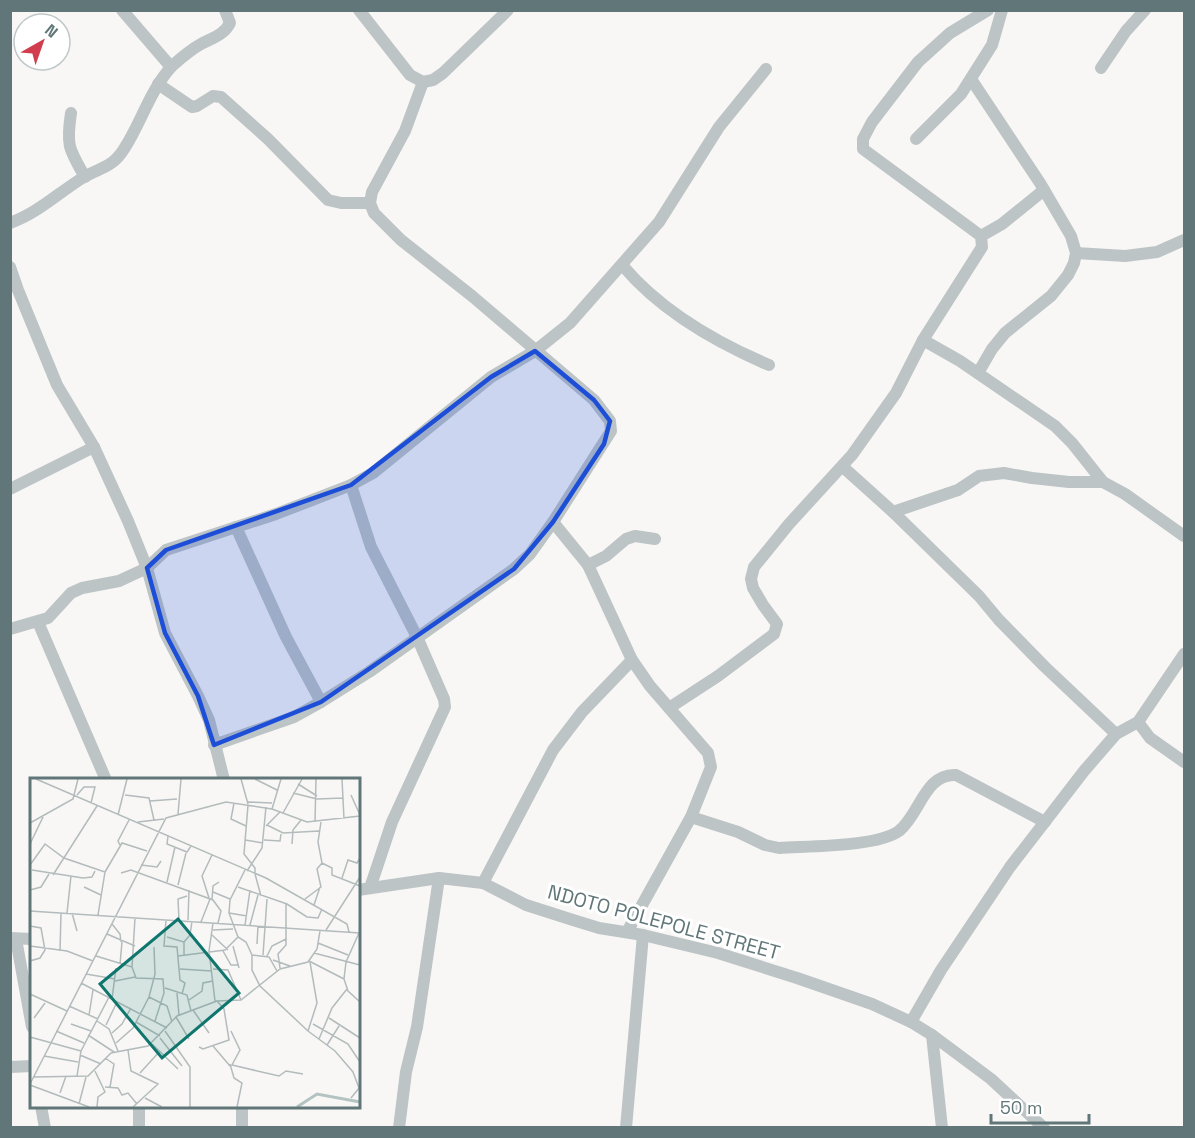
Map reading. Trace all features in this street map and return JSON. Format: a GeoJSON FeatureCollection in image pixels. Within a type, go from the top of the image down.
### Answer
{"type":"FeatureCollection","features":[{"type":"Feature","properties":{"kind":"street"},"geometry":{"type":"LineString","coordinates":[[122,10],[171,67]]}},
{"type":"Feature","properties":{"kind":"street"},"geometry":{"type":"LineString","coordinates":[[10,224],[30,216],[85,177],[117,160],[158,84],[171,67],[189,52],[227,29],[230,23],[225,10]]}},
{"type":"Feature","properties":{"kind":"street"},"geometry":{"type":"LineString","coordinates":[[359,10],[410,75],[423,82],[433,80],[443,73],[508,10]]}},
{"type":"Feature","properties":{"kind":"street"},"geometry":{"type":"LineString","coordinates":[[669,708],[718,676],[774,634],[777,624],[753,588],[751,579],[754,567],[789,524],[843,467],[896,393],[923,340],[982,247],[981,236],[863,149],[863,139],[872,122],[918,62],[951,33],[988,10]]}},
{"type":"Feature","properties":{"kind":"street"},"geometry":{"type":"LineString","coordinates":[[916,139],[961,94],[971,79],[992,45],[1002,10]]}},
{"type":"Feature","properties":{"kind":"street"},"geometry":{"type":"LineString","coordinates":[[1101,68],[1126,31],[1145,10]]}},
{"type":"Feature","properties":{"kind":"street"},"geometry":{"type":"LineString","coordinates":[[10,629],[48,618],[71,593],[90,586],[119,581],[147,568],[166,550],[236,528],[351,485],[373,473],[490,377],[535,351],[570,323],[659,222],[719,127],[766,69]]}},
{"type":"Feature","properties":{"kind":"street"},"geometry":{"type":"LineString","coordinates":[[971,79],[1044,190],[1071,236],[1076,253],[1068,275],[1051,296],[1005,333],[992,349],[978,373]]}},
{"type":"Feature","properties":{"kind":"street"},"geometry":{"type":"LineString","coordinates":[[214,745],[294,717],[321,702],[514,569],[530,554],[553,522],[611,431],[610,422],[594,400],[472,296],[401,240],[374,213],[369,203],[372,192],[405,131],[423,82]]}},
{"type":"Feature","properties":{"kind":"street"},"geometry":{"type":"LineString","coordinates":[[158,84],[192,107],[213,96],[221,97],[268,139],[328,200],[341,203],[369,203]]}},
{"type":"Feature","properties":{"kind":"street"},"geometry":{"type":"LineString","coordinates":[[71,113],[69,149],[85,177]]}},
{"type":"Feature","properties":{"kind":"street"},"geometry":{"type":"LineString","coordinates":[[981,236],[1002,224],[1044,190]]}},
{"type":"Feature","properties":{"kind":"street"},"geometry":{"type":"LineString","coordinates":[[1076,253],[1125,256],[1157,252],[1185,240]]}},
{"type":"Feature","properties":{"kind":"street"},"geometry":{"type":"LineString","coordinates":[[622,266],[654,298],[715,340],[769,365]]}},
{"type":"Feature","properties":{"kind":"street"},"geometry":{"type":"LineString","coordinates":[[10,267],[14,291],[57,386],[94,447],[116,492],[147,568],[165,633],[208,720],[223,778]]}},
{"type":"Feature","properties":{"kind":"street"},"geometry":{"type":"LineString","coordinates":[[923,340],[978,373],[1055,426],[1072,443],[1103,482],[1125,494],[1185,536]]}},
{"type":"Feature","properties":{"kind":"street"},"geometry":{"type":"LineString","coordinates":[[10,489],[94,447]]}},
{"type":"Feature","properties":{"kind":"street"},"geometry":{"type":"LineString","coordinates":[[843,467],[979,596],[1044,666],[1116,734]]}},
{"type":"Feature","properties":{"kind":"street"},"geometry":{"type":"LineString","coordinates":[[893,512],[958,490],[978,476],[1004,472],[1070,482],[1103,482]]}},
{"type":"Feature","properties":{"kind":"street"},"geometry":{"type":"LineString","coordinates":[[351,485],[371,547],[417,637],[444,699],[445,707],[364,889]]}},
{"type":"Feature","properties":{"kind":"street"},"geometry":{"type":"LineString","coordinates":[[553,522],[588,565],[632,660],[708,753],[711,767],[691,817],[627,932]]}},
{"type":"Feature","properties":{"kind":"street"},"geometry":{"type":"LineString","coordinates":[[236,528],[286,637],[321,702]]}},
{"type":"Feature","properties":{"kind":"street"},"geometry":{"type":"LineString","coordinates":[[588,565],[606,556],[626,539],[634,536],[655,539]]}},
{"type":"Feature","properties":{"kind":"street"},"geometry":{"type":"LineString","coordinates":[[38,622],[104,778]]}},
{"type":"Feature","properties":{"kind":"street"},"geometry":{"type":"LineString","coordinates":[[911,1022],[981,908],[1045,822],[1116,734],[1138,722],[1185,654]]}},
{"type":"Feature","properties":{"kind":"street"},"geometry":{"type":"LineString","coordinates":[[483,883],[553,750],[582,712],[632,660]]}},
{"type":"Feature","properties":{"kind":"street"},"geometry":{"type":"LineString","coordinates":[[1138,722],[1150,738],[1185,762]]}},
{"type":"Feature","properties":{"kind":"street"},"geometry":{"type":"LineString","coordinates":[[691,817],[738,832],[765,845],[779,848],[871,841],[891,836],[902,828],[936,780],[945,774],[956,775],[1045,822]]}},
{"type":"Feature","properties":{"kind":"street"},"geometry":{"type":"LineString","coordinates":[[399,1128],[406,1072],[417,1027],[439,878]]}},
{"type":"Feature","properties":{"kind":"street","name":"NDOTO POLEPOLE STREET"},"geometry":{"type":"LineString","coordinates":[[364,889],[439,878],[483,883],[526,905],[599,928],[643,935],[718,953],[872,1004],[911,1022],[932,1035],[991,1079],[1044,1128]]}},
{"type":"Feature","properties":{"kind":"street"},"geometry":{"type":"LineString","coordinates":[[626,1128],[643,935]]}},
{"type":"Feature","properties":{"kind":"street"},"geometry":{"type":"LineString","coordinates":[[30,939],[13,938],[30,1018]]}},
{"type":"Feature","properties":{"kind":"street"},"geometry":{"type":"LineString","coordinates":[[932,1035],[942,1128]]}},
{"type":"Feature","properties":{"kind":"street"},"geometry":{"type":"LineString","coordinates":[[10,1067],[30,1066]]}},
{"type":"Feature","properties":{"kind":"street"},"geometry":{"type":"LineString","coordinates":[[41,1108],[45,1128]]}},
{"type":"Feature","properties":{"kind":"street"},"geometry":{"type":"LineString","coordinates":[[139,1108],[139,1128]]}},
{"type":"Feature","properties":{"kind":"street"},"geometry":{"type":"LineString","coordinates":[[242,1108],[242,1128]]}},
{"type":"Feature","properties":{"kind":"highlighted area"},"geometry":{"type":"Polygon","coordinates":[[[535,351],[594,400],[610,421],[604,444],[553,522],[514,569],[321,702],[214,745],[198,696],[165,633],[147,568],[166,550],[351,485],[491,377],[535,351]]]}}]}
